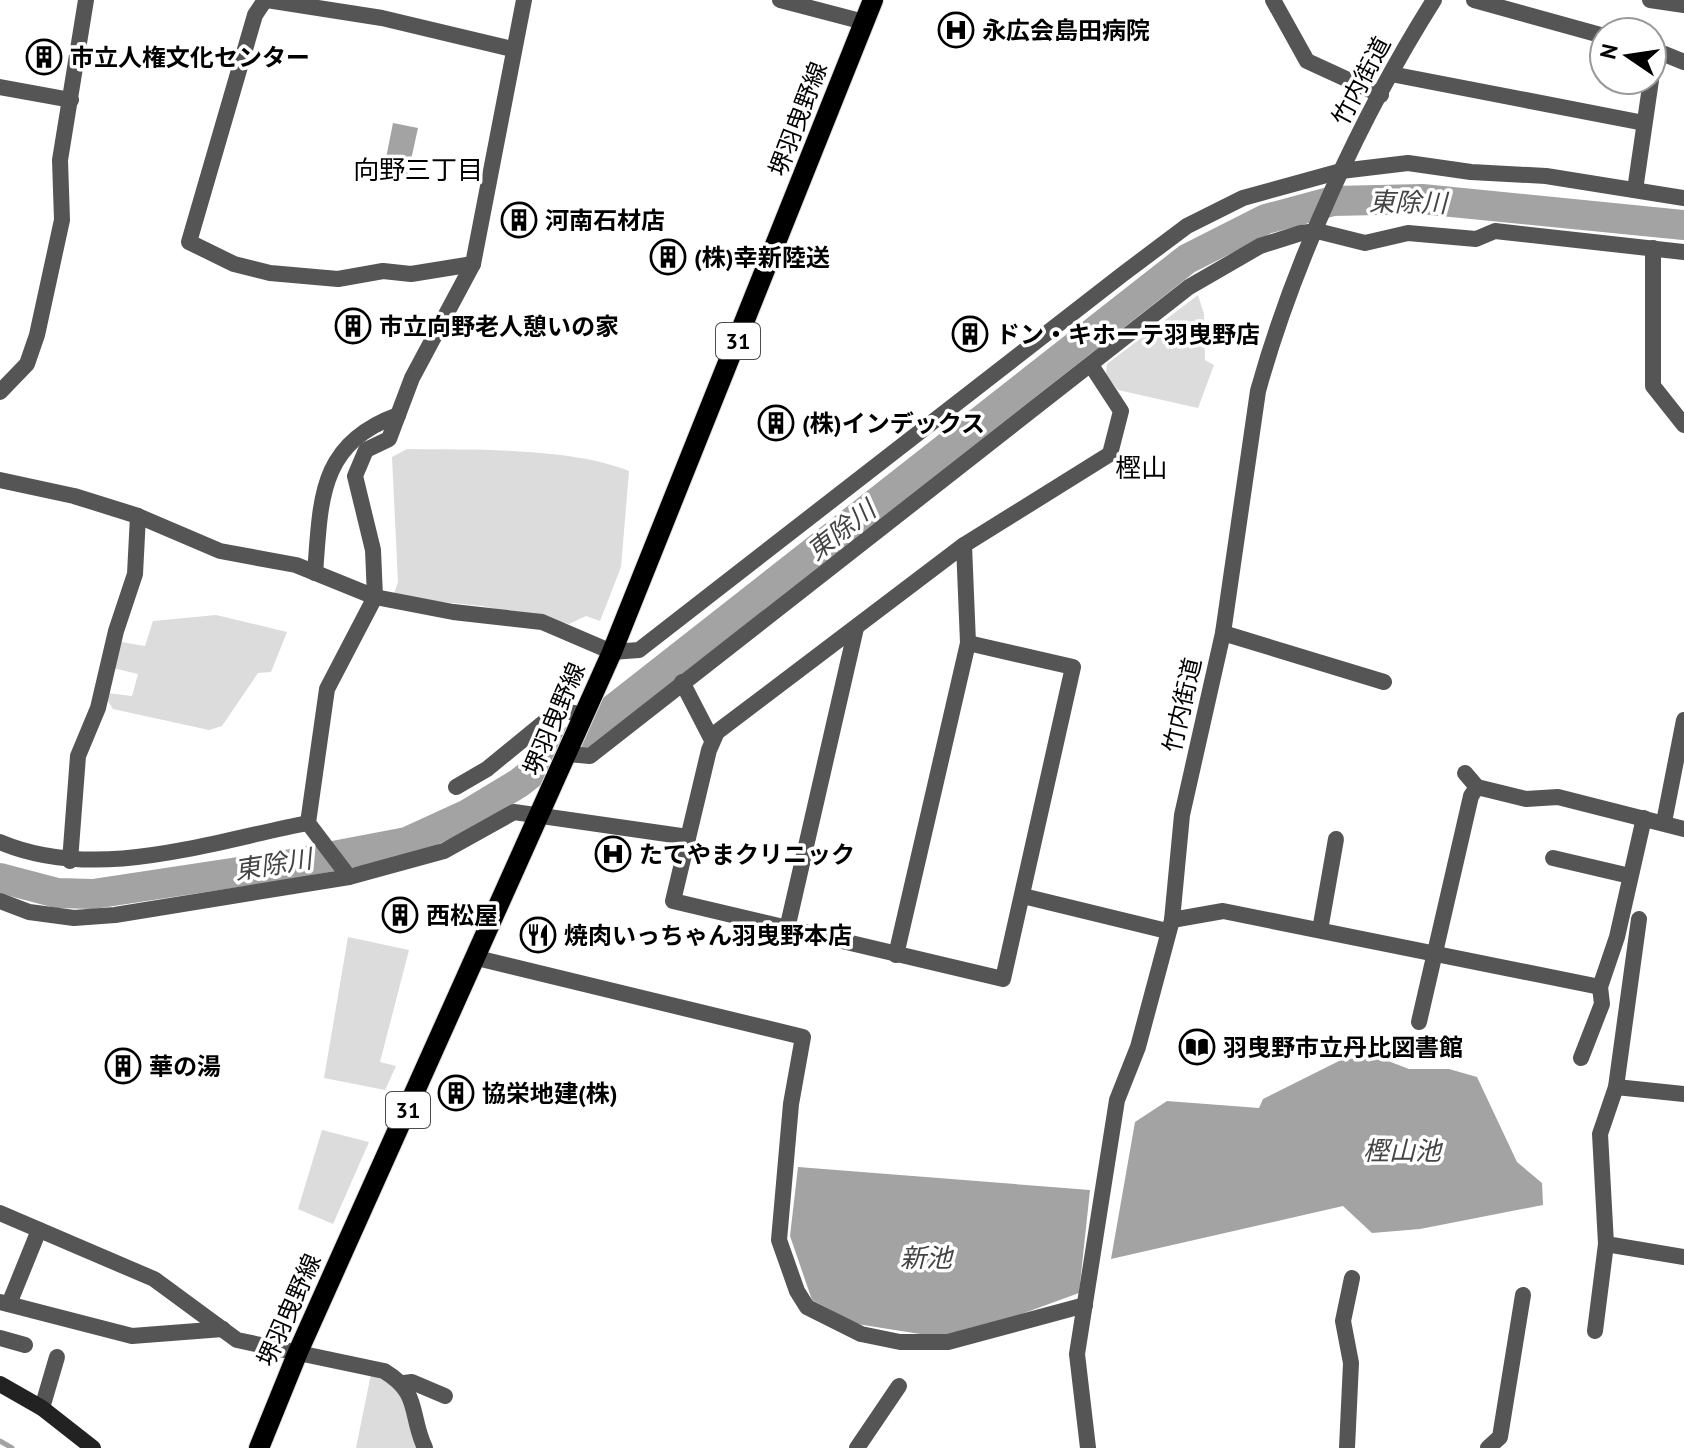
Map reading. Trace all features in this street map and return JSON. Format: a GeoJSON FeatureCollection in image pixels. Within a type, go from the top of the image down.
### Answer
{"type":"FeatureCollection","features":[{"type":"Feature","properties":{"kind":"main road","name":"堺羽曳野線"},"geometry":{"type":"LineString","coordinates":[[259,1448],[298,1352],[559,774],[577,755],[577,712],[599,681],[612,652],[873,0]]}},
{"type":"Feature","properties":{"kind":"main road"},"geometry":{"type":"LineString","coordinates":[[0,1384],[42,1408],[93,1448]]}},
{"type":"Feature","properties":{"kind":"street"},"geometry":{"type":"LineString","coordinates":[[0,392],[27,364],[37,335],[62,220],[60,160],[86,0]]}},
{"type":"Feature","properties":{"kind":"street"},"geometry":{"type":"LineString","coordinates":[[473,264],[338,279],[270,273],[234,264],[189,242],[255,15],[266,0],[382,18],[512,49]]}},
{"type":"Feature","properties":{"kind":"street"},"geometry":{"type":"LineString","coordinates":[[349,877],[308,823],[327,689],[375,597],[373,550],[355,476],[366,450],[389,439],[412,378],[473,264],[512,49],[524,0]]}},
{"type":"Feature","properties":{"kind":"street"},"geometry":{"type":"LineString","coordinates":[[780,0],[864,22]]}},
{"type":"Feature","properties":{"kind":"street"},"geometry":{"type":"LineString","coordinates":[[1273,0],[1307,61],[1381,95]]}},
{"type":"Feature","properties":{"kind":"street","name":"竹内街道"},"geometry":{"type":"LineString","coordinates":[[1088,1448],[1077,1354],[1117,1100],[1138,1047],[1170,926],[1182,815],[1223,633],[1258,391],[1268,355],[1339,175],[1391,74],[1434,0]]}},
{"type":"Feature","properties":{"kind":"street"},"geometry":{"type":"LineString","coordinates":[[1474,0],[1588,32]]}},
{"type":"Feature","properties":{"kind":"street"},"geometry":{"type":"LineString","coordinates":[[1650,0],[1684,5]]}},
{"type":"Feature","properties":{"kind":"street"},"geometry":{"type":"LineString","coordinates":[[1391,74],[1644,123]]}},
{"type":"Feature","properties":{"kind":"street"},"geometry":{"type":"LineString","coordinates":[[0,87],[71,100]]}},
{"type":"Feature","properties":{"kind":"street"},"geometry":{"type":"LineString","coordinates":[[1635,190],[1649,96]]}},
{"type":"Feature","properties":{"kind":"street"},"geometry":{"type":"LineString","coordinates":[[0,480],[34,485],[138,516],[220,551],[296,565],[375,597],[453,612],[542,622],[612,652],[639,650],[1187,226],[1243,198],[1339,175],[1408,163],[1471,172],[1546,176],[1684,198]]}},
{"type":"Feature","properties":{"kind":"street"},"geometry":{"type":"LineString","coordinates":[[577,755],[682,682],[1189,287],[1231,260],[1282,237],[1318,227],[1365,243],[1408,233],[1476,239],[1495,231],[1684,252]]}},
{"type":"Feature","properties":{"kind":"street"},"geometry":{"type":"LineString","coordinates":[[1653,248],[1653,386],[1684,425]]}},
{"type":"Feature","properties":{"kind":"street"},"geometry":{"type":"LineString","coordinates":[[968,643],[1073,667],[1003,979],[673,901],[712,740],[717,732],[964,545],[1110,454],[1121,411],[1091,365]]}},
{"type":"Feature","properties":{"kind":"street"},"geometry":{"type":"LineString","coordinates":[[315,573],[325,484],[350,442],[361,430],[398,415]]}},
{"type":"Feature","properties":{"kind":"street"},"geometry":{"type":"LineString","coordinates":[[70,861],[78,756],[98,708],[116,631],[135,574],[138,516]]}},
{"type":"Feature","properties":{"kind":"street"},"geometry":{"type":"LineString","coordinates":[[896,955],[968,643],[964,545]]}},
{"type":"Feature","properties":{"kind":"street"},"geometry":{"type":"LineString","coordinates":[[787,929],[856,628]]}},
{"type":"Feature","properties":{"kind":"street"},"geometry":{"type":"LineString","coordinates":[[1223,633],[1339,671],[1384,682]]}},
{"type":"Feature","properties":{"kind":"street"},"geometry":{"type":"LineString","coordinates":[[682,682],[712,740]]}},
{"type":"Feature","properties":{"kind":"street"},"geometry":{"type":"LineString","coordinates":[[456,787],[487,769],[559,710],[577,712]]}},
{"type":"Feature","properties":{"kind":"street"},"geometry":{"type":"LineString","coordinates":[[1664,822],[1684,720]]}},
{"type":"Feature","properties":{"kind":"street"},"geometry":{"type":"LineString","coordinates":[[1465,773],[1477,787],[1526,799],[1558,797],[1684,829]]}},
{"type":"Feature","properties":{"kind":"street"},"geometry":{"type":"LineString","coordinates":[[1419,1022],[1471,796],[1477,787]]}},
{"type":"Feature","properties":{"kind":"street"},"geometry":{"type":"LineString","coordinates":[[0,901],[29,912],[74,918],[115,915],[349,877],[444,851],[514,812],[688,837]]}},
{"type":"Feature","properties":{"kind":"street"},"geometry":{"type":"LineString","coordinates":[[1581,1058],[1602,1004],[1600,987],[1617,937],[1644,818]]}},
{"type":"Feature","properties":{"kind":"street"},"geometry":{"type":"LineString","coordinates":[[0,842],[28,854],[70,861],[127,858],[308,823]]}},
{"type":"Feature","properties":{"kind":"street"},"geometry":{"type":"LineString","coordinates":[[1320,930],[1336,839]]}},
{"type":"Feature","properties":{"kind":"street"},"geometry":{"type":"LineString","coordinates":[[1553,858],[1630,876]]}},
{"type":"Feature","properties":{"kind":"street"},"geometry":{"type":"LineString","coordinates":[[1023,896],[1170,926],[1223,911],[1600,987]]}},
{"type":"Feature","properties":{"kind":"street"},"geometry":{"type":"LineString","coordinates":[[1595,1331],[1606,1244],[1600,1134],[1616,1087],[1639,919]]}},
{"type":"Feature","properties":{"kind":"street"},"geometry":{"type":"LineString","coordinates":[[477,958],[803,1037],[791,1104],[779,1240],[797,1291],[807,1307],[819,1315],[874,1337],[900,1342],[948,1342],[1085,1305]]}},
{"type":"Feature","properties":{"kind":"street"},"geometry":{"type":"LineString","coordinates":[[1616,1087],[1684,1094]]}},
{"type":"Feature","properties":{"kind":"street"},"geometry":{"type":"LineString","coordinates":[[0,1213],[154,1279],[237,1340],[384,1371],[404,1383],[414,1405],[425,1448]]}},
{"type":"Feature","properties":{"kind":"street"},"geometry":{"type":"LineString","coordinates":[[39,1230],[5,1303],[132,1336],[223,1329]]}},
{"type":"Feature","properties":{"kind":"street"},"geometry":{"type":"LineString","coordinates":[[1606,1244],[1684,1257]]}},
{"type":"Feature","properties":{"kind":"street"},"geometry":{"type":"LineString","coordinates":[[1347,1448],[1351,1363],[1343,1321],[1352,1278]]}},
{"type":"Feature","properties":{"kind":"street"},"geometry":{"type":"LineString","coordinates":[[1488,1448],[1500,1437],[1523,1295]]}},
{"type":"Feature","properties":{"kind":"street"},"geometry":{"type":"LineString","coordinates":[[0,1338],[25,1345]]}},
{"type":"Feature","properties":{"kind":"street"},"geometry":{"type":"LineString","coordinates":[[42,1408],[57,1357]]}},
{"type":"Feature","properties":{"kind":"street"},"geometry":{"type":"LineString","coordinates":[[404,1383],[412,1382],[445,1396]]}},
{"type":"Feature","properties":{"kind":"street"},"geometry":{"type":"LineString","coordinates":[[857,1448],[899,1386]]}},
{"type":"Feature","properties":{"kind":"shaded area"},"geometry":{"type":"Polygon","coordinates":[[[1198,295],[1204,314],[1205,360],[1214,365],[1198,408],[1118,390],[1106,375],[1107,364],[1198,295]]]}},
{"type":"Feature","properties":{"kind":"shaded area"},"geometry":{"type":"Polygon","coordinates":[[[407,449],[550,454],[605,463],[629,471],[621,567],[600,621],[586,616],[569,624],[482,606],[393,597],[398,582],[392,457],[407,449]]]}},
{"type":"Feature","properties":{"kind":"shaded area"},"geometry":{"type":"Polygon","coordinates":[[[216,615],[287,632],[271,672],[258,673],[222,726],[209,730],[113,709],[106,698],[107,693],[132,696],[138,674],[113,668],[121,642],[145,646],[153,621],[216,615]]]}},
{"type":"Feature","properties":{"kind":"shaded area"},"geometry":{"type":"Polygon","coordinates":[[[348,937],[409,950],[380,1062],[396,1066],[385,1090],[324,1078],[348,937]]]}},
{"type":"Feature","properties":{"kind":"shaded area"},"geometry":{"type":"Polygon","coordinates":[[[322,1130],[369,1142],[333,1224],[298,1209],[322,1130]]]}},
{"type":"Feature","properties":{"kind":"shaded area"},"geometry":{"type":"Polygon","coordinates":[[[371,1374],[393,1384],[400,1393],[411,1413],[422,1448],[356,1448],[371,1374]]]}},
{"type":"Feature","properties":{"kind":"water"},"geometry":{"type":"Polygon","coordinates":[[[393,123],[418,128],[407,178],[383,173],[393,123]]]}},
{"type":"Feature","properties":{"kind":"water","name":"樫山池"},"geometry":{"type":"Polygon","coordinates":[[[1375,1056],[1409,1069],[1449,1069],[1477,1077],[1517,1162],[1542,1183],[1543,1205],[1420,1229],[1372,1233],[1343,1206],[1111,1259],[1135,1122],[1167,1101],[1259,1108],[1263,1099],[1341,1060],[1375,1056]]]}},
{"type":"Feature","properties":{"kind":"water","name":"新池"},"geometry":{"type":"Polygon","coordinates":[[[798,1167],[1090,1190],[1079,1293],[1016,1316],[939,1337],[857,1324],[812,1300],[790,1236],[798,1167]]]}},
{"type":"Feature","properties":{"kind":"waterway","name":"東除川"},"geometry":{"type":"LineString","coordinates":[[0,878],[57,893],[93,894],[291,864],[407,842],[466,815],[519,783],[1187,259],[1266,219],[1333,201],[1422,199],[1684,225]]}},
{"type":"Feature","properties":{"kind":"waterway"},"geometry":{"type":"LineString","coordinates":[[0,1441],[12,1448]]}},
{"type":"Feature","properties":{"kind":"place","name":"永広会島田病院"},"geometry":{"type":"Point","coordinates":[956,30]}},
{"type":"Feature","properties":{"kind":"place","name":"市立人権文化センター"},"geometry":{"type":"Point","coordinates":[44,57]}},
{"type":"Feature","properties":{"kind":"place","name":"河南石材店"},"geometry":{"type":"Point","coordinates":[519,220]}},
{"type":"Feature","properties":{"kind":"place","name":"(株)幸新陸送"},"geometry":{"type":"Point","coordinates":[668,257]}},
{"type":"Feature","properties":{"kind":"place","name":"市立向野老人憩いの家"},"geometry":{"type":"Point","coordinates":[353,326]}},
{"type":"Feature","properties":{"kind":"place","name":"ドン・キホーテ羽曳野店"},"geometry":{"type":"Point","coordinates":[970,334]}},
{"type":"Feature","properties":{"kind":"place","name":"(株)インデックス"},"geometry":{"type":"Point","coordinates":[776,423]}},
{"type":"Feature","properties":{"kind":"place","name":"たてやまクリニック"},"geometry":{"type":"Point","coordinates":[613,854]}},
{"type":"Feature","properties":{"kind":"place","name":"西松屋"},"geometry":{"type":"Point","coordinates":[400,915]}},
{"type":"Feature","properties":{"kind":"place","name":"焼肉いっちゃん羽曳野本店"},"geometry":{"type":"Point","coordinates":[538,935]}},
{"type":"Feature","properties":{"kind":"place","name":"羽曳野市立丹比図書館"},"geometry":{"type":"Point","coordinates":[1197,1047]}},
{"type":"Feature","properties":{"kind":"place","name":"華の湯"},"geometry":{"type":"Point","coordinates":[123,1066]}},
{"type":"Feature","properties":{"kind":"place","name":"協栄地建(株)"},"geometry":{"type":"Point","coordinates":[456,1093]}},
{"type":"Feature","properties":{"kind":"district","name":"向野三丁目"},"geometry":{"type":"Point","coordinates":[418,169]}},
{"type":"Feature","properties":{"kind":"district","name":"樫山"},"geometry":{"type":"Point","coordinates":[1141,467]}}]}
